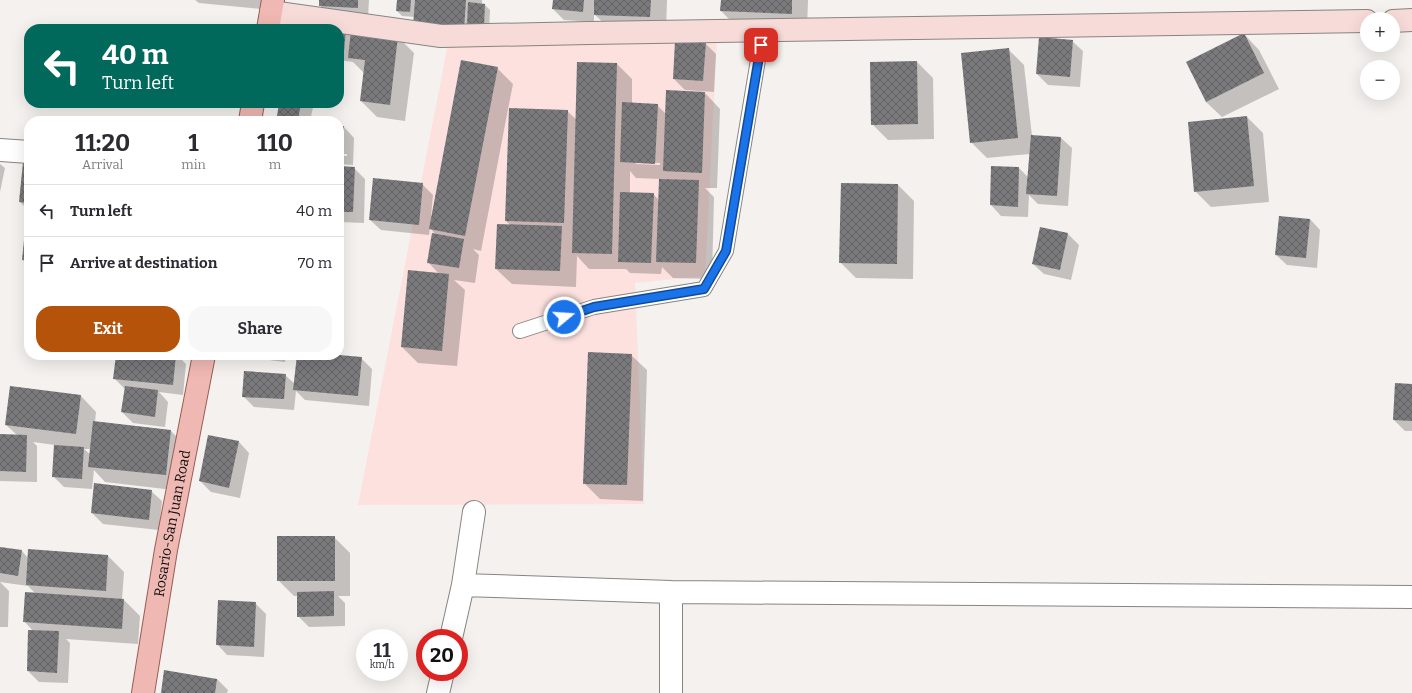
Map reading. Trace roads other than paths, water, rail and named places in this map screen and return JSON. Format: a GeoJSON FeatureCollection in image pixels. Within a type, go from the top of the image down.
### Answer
{"type":"FeatureCollection","features":[{"type":"Feature","properties":{"kind":"main road","name":"Rosario-San Juan Road"},"geometry":{"type":"LineString","coordinates":[[143,693],[166,550],[203,360]]}},
{"type":"Feature","properties":{"kind":"street"},"geometry":{"type":"LineString","coordinates":[[271,14],[441,36],[1360,21]]}},
{"type":"Feature","properties":{"kind":"street"},"geometry":{"type":"LineString","coordinates":[[1400,21],[1412,20]]}},
{"type":"Feature","properties":{"kind":"street"},"geometry":{"type":"LineString","coordinates":[[0,150],[24,152]]}},
{"type":"Feature","properties":{"kind":"street"},"geometry":{"type":"LineString","coordinates":[[453,629],[474,512]]}},
{"type":"Feature","properties":{"kind":"street"},"geometry":{"type":"LineString","coordinates":[[462,585],[671,592],[1412,597]]}},
{"type":"Feature","properties":{"kind":"street"},"geometry":{"type":"LineString","coordinates":[[671,592],[671,693]]}},
{"type":"Feature","properties":{"kind":"street"},"geometry":{"type":"LineString","coordinates":[[438,693],[441,681]]}},
{"type":"Feature","properties":{"kind":"lane"},"geometry":{"type":"LineString","coordinates":[[520,331],[594,307],[704,289],[726,251],[764,30]]}}]}
